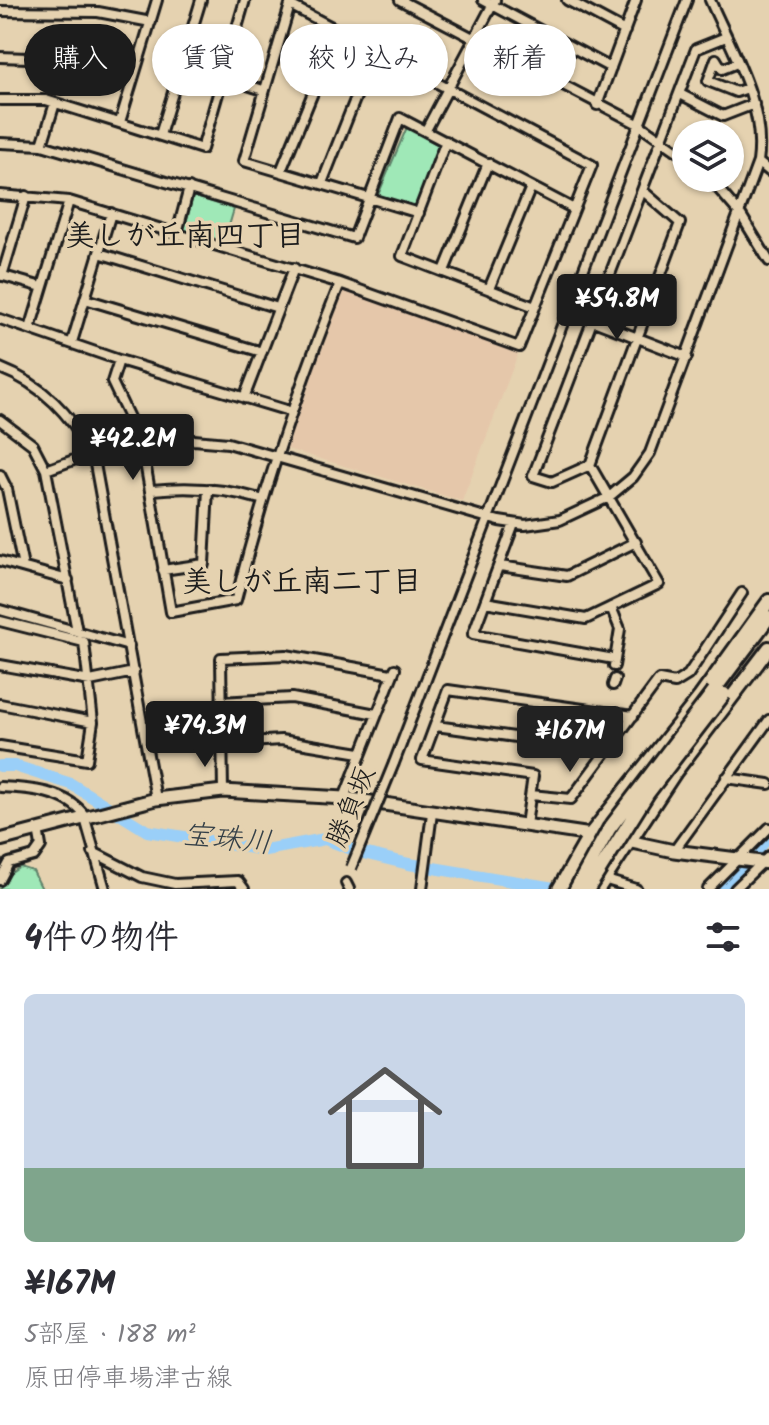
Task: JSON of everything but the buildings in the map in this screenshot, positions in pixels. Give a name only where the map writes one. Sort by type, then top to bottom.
[{"type":"highway","points":[[559,889],[590,835],[696,702],[769,601]]},
{"type":"highway","points":[[596,887],[722,699],[769,617]]},
{"type":"highway","points":[[596,887],[603,860],[656,782],[769,637]]},
{"type":"highway","points":[[576,889],[609,829],[769,648]]},
{"type":"main road","points":[[0,840],[156,799],[223,791],[344,798],[628,841],[674,851],[767,860]]},
{"type":"street","points":[[136,66],[157,0]]},
{"type":"street","points":[[160,135],[201,0]]},
{"type":"street","points":[[238,24],[245,0]]},
{"type":"street","points":[[400,0],[464,35]]},
{"type":"street","points":[[483,0],[494,2],[611,68]]},
{"type":"street","points":[[567,0],[625,31]]},
{"type":"street","points":[[597,105],[636,0]]},
{"type":"street","name":"勝負坂","points":[[351,868],[687,0]]},
{"type":"street","points":[[46,470],[93,453],[194,440],[228,443],[275,454],[514,524],[560,520],[609,497],[633,477],[650,453],[741,215],[758,162],[760,139],[754,104],[710,0]]},
{"type":"street","points":[[482,24],[494,2]]},
{"type":"street","points":[[284,24],[290,5],[329,24]]},
{"type":"street","points":[[0,11],[98,12],[151,22]]},
{"type":"street","points":[[264,87],[280,36]]},
{"type":"street","points":[[643,191],[680,223],[590,465],[552,482],[533,476],[696,49],[726,37]]},
{"type":"street","points":[[0,57],[24,58]]},
{"type":"street","points":[[426,130],[464,58]]},
{"type":"street","points":[[737,63],[722,69],[716,59],[708,81],[736,92],[748,88]]},
{"type":"street","points":[[0,195],[69,201],[111,213],[340,283],[519,347],[592,165],[449,87]]},
{"type":"street","points":[[576,94],[640,125],[672,146]]},
{"type":"street","points":[[680,94],[723,116],[754,104]]},
{"type":"street","points":[[120,122],[127,96]]},
{"type":"street","points":[[0,100],[55,103],[202,149],[217,96]]},
{"type":"street","points":[[261,96],[244,161],[419,213]]},
{"type":"street","points":[[281,171],[312,96]]},
{"type":"street","points":[[322,183],[356,96]]},
{"type":"street","points":[[42,145],[55,103]]},
{"type":"street","points":[[0,143],[42,145],[354,238],[400,118],[574,209]]},
{"type":"street","points":[[446,141],[402,256],[535,307]]},
{"type":"street","points":[[758,162],[769,171]]},
{"type":"street","points":[[444,271],[488,163]]},
{"type":"street","points":[[489,289],[531,187]]},
{"type":"street","points":[[177,233],[189,188]]},
{"type":"street","points":[[721,192],[741,215],[769,261]]},
{"type":"street","points":[[26,196],[1,276],[42,287]]},
{"type":"street","points":[[30,329],[69,201]]},
{"type":"street","points":[[72,342],[111,213]]},
{"type":"street","points":[[99,253],[278,308]]},
{"type":"street","points":[[244,398],[294,268]]},
{"type":"street","points":[[119,360],[112,382],[142,445],[171,612],[236,600],[260,499],[289,411],[340,283]]},
{"type":"street","points":[[85,299],[262,352]]},
{"type":"street","points":[[0,319],[119,360],[289,411]]},
{"type":"street","points":[[591,320],[687,357]]},
{"type":"street","points":[[0,368],[35,386],[63,408],[93,453],[156,799]]},
{"type":"street","points":[[0,420],[33,445],[46,470],[77,631]]},
{"type":"street","points":[[485,602],[586,619],[659,584],[590,465]]},
{"type":"street","points":[[0,475],[7,489],[23,567]]},
{"type":"street","points":[[163,570],[204,564],[208,489]]},
{"type":"street","points":[[152,490],[230,490],[260,499]]},
{"type":"street","points":[[514,524],[473,634],[614,662],[620,629],[611,607]]},
{"type":"street","points":[[500,566],[567,576],[636,542]]},
{"type":"street","points":[[0,561],[68,580]]},
{"type":"street","points":[[531,795],[571,799],[659,680],[675,683],[688,675],[742,593]]},
{"type":"street","points":[[0,610],[129,646]]},
{"type":"street","points":[[0,621],[84,642],[93,722],[87,760],[0,746]]},
{"type":"street","points":[[223,791],[219,744],[221,658],[286,655],[393,671],[344,798]]},
{"type":"street","points":[[0,665],[90,681],[134,672]]},
{"type":"street","points":[[526,825],[533,776],[422,760],[448,690],[633,716]]},
{"type":"street","points":[[220,702],[292,698],[376,714]]},
{"type":"street","points":[[0,704],[93,722]]},
{"type":"street","points":[[674,851],[767,722]]},
{"type":"street","points":[[436,726],[608,750]]},
{"type":"street","points":[[219,744],[281,740],[360,753]]},
{"type":"street","points":[[726,778],[769,784]]},
{"type":"street","points":[[0,787],[59,796],[77,805],[87,815],[93,852],[105,889]]},
{"type":"street","points":[[422,889],[432,813]]},
{"type":"street","points":[[708,889],[769,828]]},
{"type":"street","points":[[0,880],[9,863],[34,856],[41,846],[38,829]]},
{"type":"street","points":[[93,852],[142,877],[179,884],[238,881],[244,889]]},
{"type":"street","points":[[735,889],[767,860]]},
{"type":"street","points":[[166,889],[179,884]]},
{"type":"street","points":[[596,887],[636,889]]},
{"type":"shaded area","points":[[345,289],[518,354],[462,501],[284,448]]},
{"type":"green space","points":[[407,127],[440,146],[415,208],[378,195]]},
{"type":"green space","points":[[193,196],[234,209],[224,243],[184,230]]},
{"type":"green space","points":[[20,867],[33,871],[42,889],[0,889],[1,880]]},
{"type":"waterway","name":"宝珠川","points":[[0,766],[15,766],[71,784],[147,831],[265,850],[325,839],[359,852],[409,864],[560,889]]},
{"type":"waterway","name":"宝珠川","points":[[718,889],[740,871],[769,836]]},
{"type":"district","name":"美しが丘南四丁目","points":[[185,237]]},
{"type":"district","name":"美しが丘南二丁目","points":[[302,583]]}]
